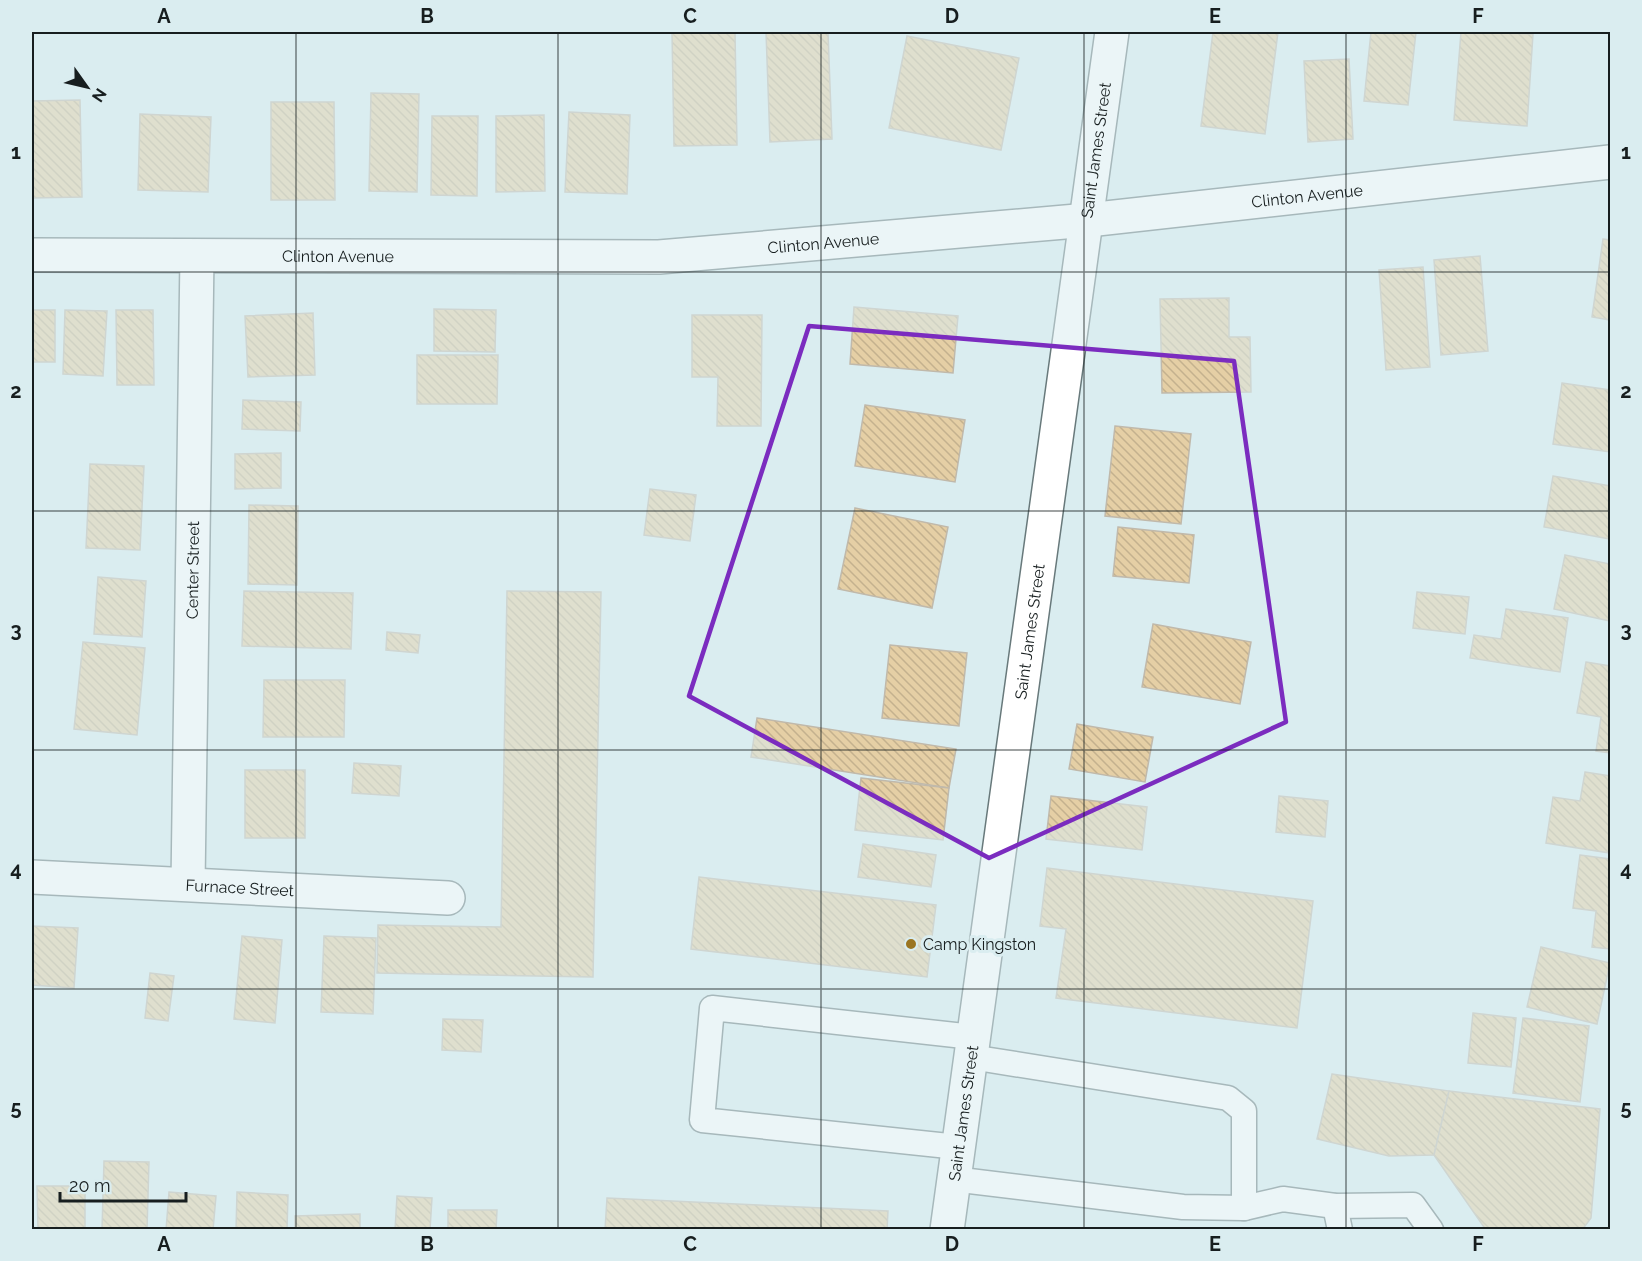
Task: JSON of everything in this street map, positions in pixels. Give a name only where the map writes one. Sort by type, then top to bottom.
[{"type":"street","name":"Saint James Street","points":[[947,1230],[1088,220],[1112,32]]},
{"type":"street","name":"Clinton Avenue","points":[[32,255],[659,257],[1088,220],[1611,162]]},
{"type":"street","name":"Center Street","points":[[188,884],[197,256]]},
{"type":"street","name":"Furnace Street","points":[[32,877],[448,898]]},
{"type":"lane","points":[[1244,1208],[1244,1111],[1228,1098],[972,1047],[712,1008],[702,1120],[956,1163],[1183,1207],[1244,1208],[1283,1199],[1335,1206],[1413,1205],[1431,1230]]},
{"type":"lane","points":[[1335,1206],[1340,1230]]},
{"type":"highlighted area","points":[[809,326],[1234,361],[1286,722],[989,858],[689,696]]},
{"type":"building","points":[[672,32],[735,32],[737,145],[674,146]]},
{"type":"building","points":[[766,32],[828,32],[832,139],[770,142]]},
{"type":"building","points":[[1213,32],[1278,32],[1265,134],[1201,126]]},
{"type":"building","points":[[1371,32],[1416,32],[1408,105],[1364,101]]},
{"type":"building","points":[[1461,32],[1533,34],[1527,126],[1454,120]]},
{"type":"building","points":[[907,36],[1019,58],[1001,150],[889,128]]},
{"type":"building","points":[[1349,59],[1353,139],[1308,142],[1304,61]]},
{"type":"building","points":[[371,93],[419,94],[417,192],[369,191]]},
{"type":"building","points":[[80,100],[82,197],[32,198],[32,101]]},
{"type":"building","points":[[271,102],[334,102],[335,200],[271,200]]},
{"type":"building","points":[[569,112],[630,115],[627,194],[565,192]]},
{"type":"building","points":[[140,114],[211,117],[208,192],[138,190]]},
{"type":"building","points":[[544,115],[545,191],[496,192],[496,116]]},
{"type":"building","points":[[432,116],[478,116],[477,196],[431,195]]},
{"type":"building","points":[[1603,239],[1610,240],[1610,320],[1592,317]]},
{"type":"building","points":[[1480,256],[1488,351],[1441,355],[1434,260]]},
{"type":"building","points":[[1423,267],[1430,367],[1386,370],[1379,270]]},
{"type":"building","points":[[1229,298],[1229,337],[1250,337],[1251,392],[1162,393],[1160,299]]},
{"type":"building","points":[[854,307],[958,316],[953,373],[850,364]]},
{"type":"building","points":[[434,309],[496,310],[495,352],[434,351]]},
{"type":"building","points":[[32,310],[55,310],[55,362],[32,362]]},
{"type":"building","points":[[65,310],[107,311],[103,376],[63,374]]},
{"type":"building","points":[[116,310],[153,310],[154,385],[117,385]]},
{"type":"building","points":[[313,313],[315,375],[248,377],[245,316]]},
{"type":"building","points":[[692,315],[762,315],[761,426],[717,426],[718,377],[692,377]]},
{"type":"building","points":[[417,355],[498,355],[497,404],[417,404]]},
{"type":"building","points":[[1562,383],[1610,390],[1610,452],[1553,444]]},
{"type":"building","points":[[243,400],[301,402],[300,431],[242,429]]},
{"type":"building","points":[[865,405],[965,420],[955,482],[855,466]]},
{"type":"building","points":[[1115,426],[1191,434],[1181,524],[1105,516]]},
{"type":"building","points":[[281,453],[281,488],[235,489],[235,454]]},
{"type":"building","points":[[90,464],[144,466],[140,550],[86,548]]},
{"type":"building","points":[[1553,476],[1610,486],[1610,539],[1544,527]]},
{"type":"building","points":[[650,489],[696,495],[690,541],[644,535]]},
{"type":"building","points":[[249,505],[298,506],[297,585],[248,584]]},
{"type":"building","points":[[855,508],[948,527],[932,608],[838,589]]},
{"type":"building","points":[[1118,527],[1194,535],[1189,583],[1113,576]]},
{"type":"building","points":[[1565,555],[1610,564],[1610,621],[1554,609]]},
{"type":"building","points":[[98,577],[146,581],[142,637],[94,634]]},
{"type":"building","points":[[244,591],[353,593],[351,649],[242,646]]},
{"type":"building","points":[[507,591],[601,592],[593,977],[377,973],[378,925],[501,927]]},
{"type":"building","points":[[1417,592],[1469,597],[1465,634],[1413,628]]},
{"type":"building","points":[[1506,609],[1568,618],[1560,672],[1470,658],[1474,635],[1501,639]]},
{"type":"building","points":[[1153,624],[1251,642],[1240,704],[1142,687]]},
{"type":"building","points":[[387,632],[420,635],[418,653],[386,650]]},
{"type":"building","points":[[83,642],[145,648],[137,735],[74,729]]},
{"type":"building","points":[[890,645],[967,653],[959,726],[882,718]]},
{"type":"building","points":[[1586,662],[1610,666],[1610,753],[1596,751],[1601,717],[1577,713]]},
{"type":"building","points":[[264,680],[345,680],[344,737],[263,737]]},
{"type":"building","points":[[757,718],[956,749],[949,788],[751,757]]},
{"type":"building","points":[[1077,724],[1153,737],[1145,782],[1069,769]]},
{"type":"building","points":[[354,763],[401,766],[399,796],[352,793]]},
{"type":"building","points":[[245,770],[305,770],[305,838],[245,838]]},
{"type":"building","points":[[1585,772],[1610,776],[1610,853],[1546,843],[1553,797],[1580,801]]},
{"type":"building","points":[[861,778],[949,788],[943,840],[855,830]]},
{"type":"building","points":[[1051,796],[1147,807],[1142,850],[1046,839]]},
{"type":"building","points":[[1279,796],[1328,801],[1325,837],[1276,832]]},
{"type":"building","points":[[863,844],[936,855],[931,887],[858,877]]},
{"type":"building","points":[[1580,855],[1610,859],[1610,949],[1592,947],[1596,911],[1573,908]]},
{"type":"building","points":[[1047,868],[1313,901],[1297,1028],[1056,998],[1066,929],[1040,926]]},
{"type":"building","points":[[699,877],[936,905],[927,977],[691,949]]},
{"type":"building","points":[[32,926],[78,928],[74,988],[32,985]]},
{"type":"building","points":[[242,936],[282,940],[275,1023],[234,1019]]},
{"type":"building","points":[[324,936],[376,938],[373,1014],[321,1012]]},
{"type":"building","points":[[1541,947],[1610,963],[1597,1024],[1527,1007]]},
{"type":"building","points":[[150,973],[174,976],[168,1021],[145,1018]]},
{"type":"building","points":[[1473,1013],[1516,1018],[1511,1067],[1468,1063]]},
{"type":"building","points":[[1523,1018],[1589,1026],[1580,1102],[1513,1093]]},
{"type":"building","points":[[443,1019],[483,1020],[481,1052],[442,1050]]},
{"type":"building","points":[[1332,1074],[1449,1091],[1434,1155],[1389,1156],[1317,1139]]},
{"type":"building","points":[[1449,1091],[1600,1109],[1591,1218],[1582,1230],[1486,1230],[1434,1155]]},
{"type":"building","points":[[104,1161],[149,1162],[147,1230],[102,1230]]},
{"type":"building","points":[[37,1186],[85,1186],[85,1230],[38,1230]]},
{"type":"building","points":[[169,1192],[216,1196],[213,1230],[166,1230]]},
{"type":"building","points":[[237,1192],[288,1195],[287,1230],[236,1230]]},
{"type":"building","points":[[397,1196],[432,1198],[430,1230],[395,1230]]},
{"type":"building","points":[[607,1198],[888,1211],[887,1230],[605,1230]]},
{"type":"building","points":[[448,1210],[497,1210],[496,1230],[448,1230]]},
{"type":"building","points":[[360,1214],[360,1230],[295,1230],[295,1216]]},
{"type":"place","name":"Camp Kingston","points":[[911,944]]}]
